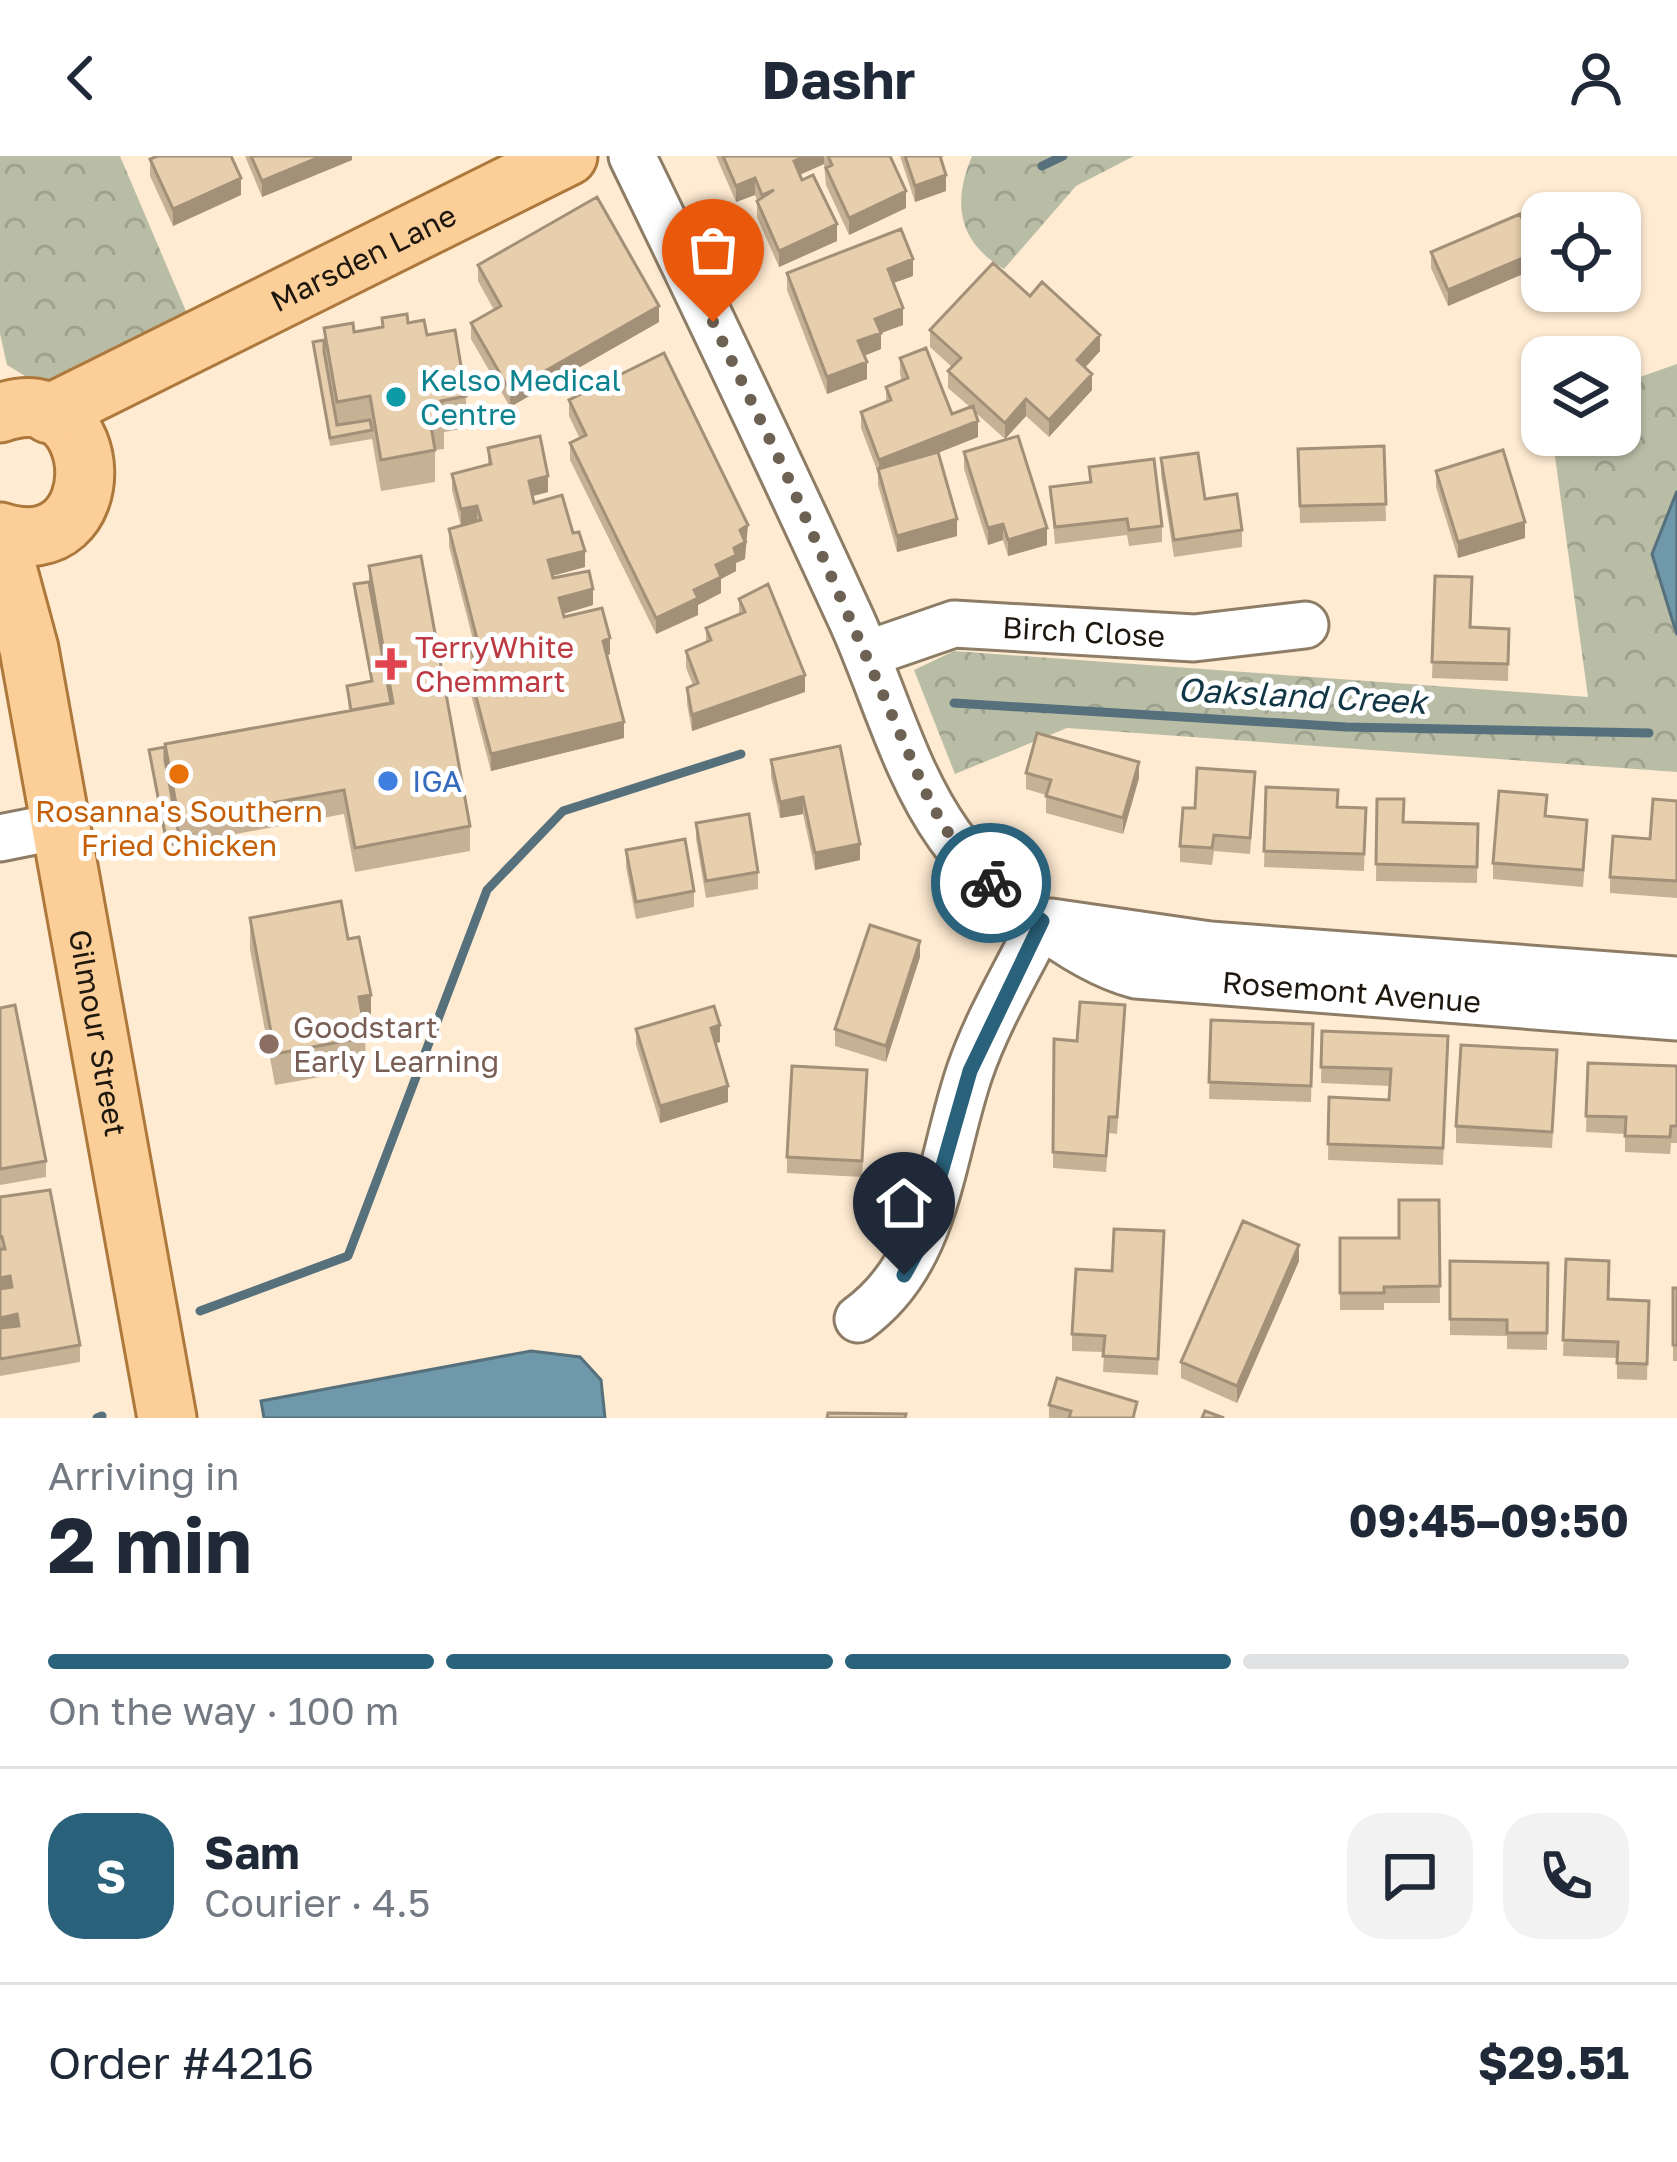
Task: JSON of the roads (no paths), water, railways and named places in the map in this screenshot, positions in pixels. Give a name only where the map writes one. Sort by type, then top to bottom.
[{"type":"main road","name":"Marsden Lane","points":[[18,402],[157,360],[568,156]]},
{"type":"main road","name":"Marsden Lane","points":[[56,527],[75,510],[127,397],[157,360]]},
{"type":"main road","points":[[18,402],[78,439],[87,476]]},
{"type":"main road","points":[[0,532],[32,536],[56,527]]},
{"type":"main road","name":"Gilmour Street","points":[[29,650],[42,570],[56,527]]},
{"type":"main road","name":"Gilmour Street","points":[[0,542],[29,650],[167,1418]]},
{"type":"street","name":"Rosemont Avenue","points":[[632,156],[949,834],[991,882],[1078,952],[1106,967],[1176,981],[1677,1017]]},
{"type":"street","name":"Birch Close","points":[[867,654],[955,624],[1194,638],[1305,625]]},
{"type":"street","points":[[0,838],[60,826]]},
{"type":"street","name":"Rosemont Avenue","points":[[1042,921],[1193,944],[1677,980]]},
{"type":"street","points":[[858,1319],[883,1301],[920,1246],[970,1071],[1042,921]]},
{"type":"water","points":[[1677,491],[1677,635],[1652,554]]},
{"type":"water","points":[[531,1351],[580,1357],[601,1380],[605,1418],[264,1418],[261,1401]]},
{"type":"waterway","points":[[1042,166],[1063,156]]},
{"type":"waterway","name":"Oaksland Creek","points":[[954,703],[1346,727],[1649,733]]},
{"type":"waterway","name":"Oaksland Creek","points":[[200,1311],[348,1256],[487,890],[563,811],[741,754]]},
{"type":"waterway","name":"Oaksland Creek","points":[[97,1418],[102,1416]]},
{"type":"place","name":"Kelso Medical Centre","points":[[396,397]]},
{"type":"place","name":"TerryWhite Chemmart","points":[[391,664]]},
{"type":"place","name":"Rosanna's Southern Fried Chicken","points":[[179,774]]},
{"type":"place","name":"IGA","points":[[388,781]]},
{"type":"place","name":"Goodstart Early Learning","points":[[269,1044]]}]
